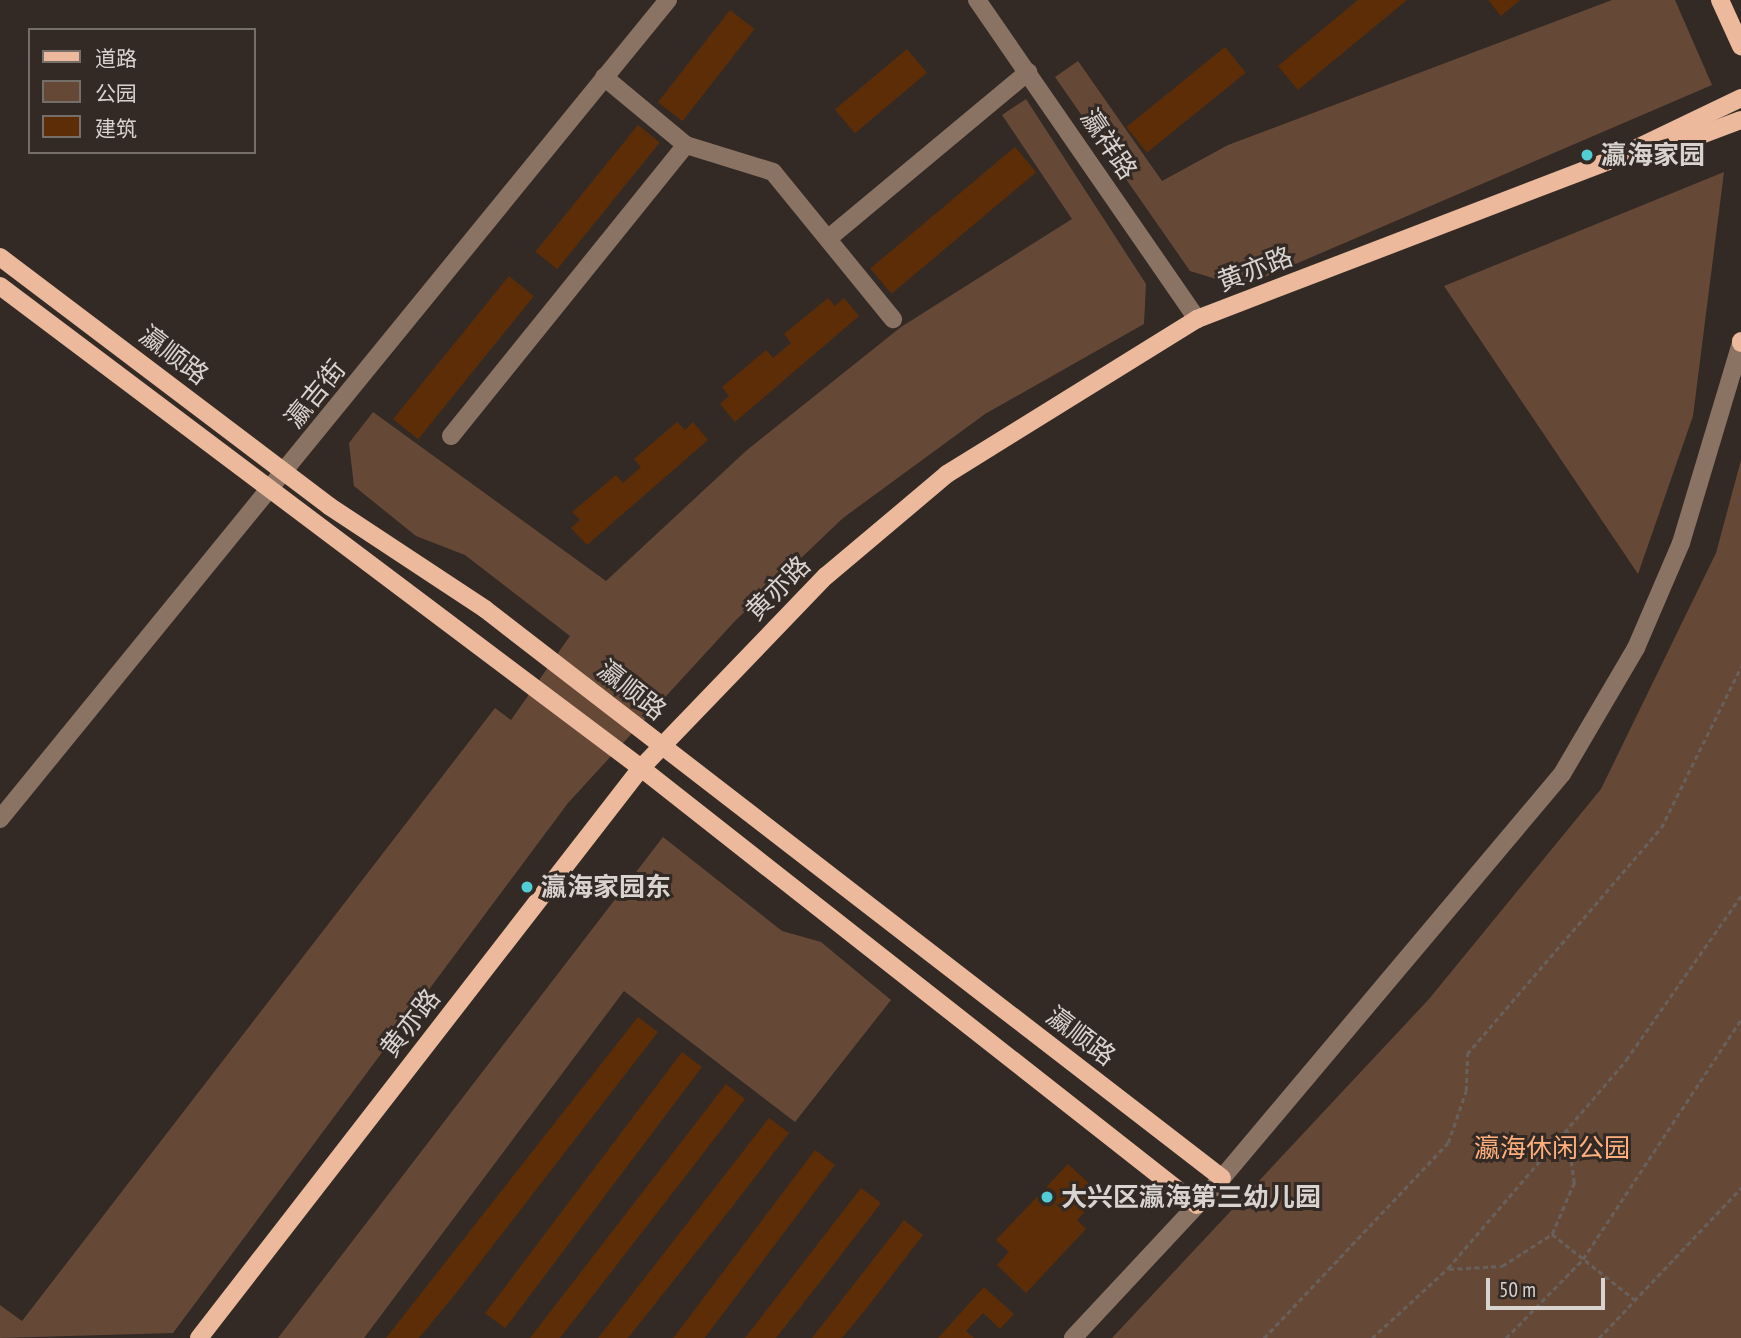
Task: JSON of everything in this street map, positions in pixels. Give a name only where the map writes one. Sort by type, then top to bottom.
[{"type":"main road","points":[[1720,0],[1741,46]]},
{"type":"main road","name":"黄亦路","points":[[1617,158],[1639,142],[1741,98]]},
{"type":"main road","name":"黄亦路","points":[[199,1338],[641,768],[826,576],[947,474],[1197,319],[1617,158],[1653,153],[1741,120]]},
{"type":"main road","name":"瀛顺路","points":[[0,257],[403,559],[485,610],[1222,1178]]},
{"type":"main road","name":"瀛顺路","points":[[0,286],[641,768],[1197,1205]]},
{"type":"street","name":"瀛吉街","points":[[0,819],[668,0]]},
{"type":"street","name":"瀛祥路","points":[[977,0],[1197,319]]},
{"type":"street","points":[[830,237],[1028,72]]},
{"type":"street","points":[[604,77],[686,145],[773,172],[830,237],[893,319]]},
{"type":"street","points":[[451,436],[686,145]]},
{"type":"street","points":[[1073,1338],[1222,1178],[1562,774],[1636,648],[1681,543],[1741,342]]},
{"type":"path","points":[[1264,1338],[1448,1143],[1466,1091],[1467,1054],[1661,828],[1741,667]]},
{"type":"path","points":[[1372,1338],[1448,1269],[1567,1130],[1695,969],[1741,896]]},
{"type":"path","points":[[1506,1338],[1583,1259],[1741,1019]]},
{"type":"path","points":[[1448,1269],[1502,1266],[1552,1234],[1574,1183],[1567,1130]]},
{"type":"path","points":[[1599,1338],[1741,1188]]},
{"type":"path","points":[[1552,1234],[1634,1299]]},
{"type":"green space","points":[[1612,0],[1675,0],[1712,85],[1242,287],[1190,271],[1055,77],[1078,61],[1162,181],[1228,145]]},
{"type":"green space","points":[[1026,99],[1146,284],[1144,324],[985,414],[843,518],[735,621],[568,803],[173,1333],[0,1338],[0,1305],[22,1321],[495,708],[511,720],[570,636],[465,555],[416,536],[354,486],[349,443],[373,412],[606,581],[747,450],[901,327],[1072,219],[1002,115]]},
{"type":"green space","points":[[1724,172],[1693,416],[1638,574],[1444,286]]},
{"type":"green space","name":"瀛海休闲公园","points":[[1741,460],[1741,1338],[1112,1338],[1429,999],[1601,789],[1716,553]]},
{"type":"green space","points":[[663,837],[782,931],[821,942],[891,1000],[795,1122],[624,991],[364,1338],[278,1338]]},
{"type":"building","points":[[1358,0],[1407,0],[1298,90],[1278,66]]},
{"type":"building","points":[[1488,0],[1520,0],[1501,16]]},
{"type":"building","points":[[730,10],[754,29],[682,121],[658,102]]},
{"type":"building","points":[[1225,47],[1246,73],[1147,153],[1126,127]]},
{"type":"building","points":[[907,49],[927,73],[855,133],[835,109]]},
{"type":"building","points":[[638,125],[660,143],[557,269],[535,252]]},
{"type":"building","points":[[1015,147],[1036,172],[891,294],[870,268]]},
{"type":"building","points":[[509,276],[534,296],[418,439],[393,419]]},
{"type":"building","points":[[828,298],[835,306],[844,298],[859,316],[735,422],[720,404],[729,396],[722,387],[766,350],[773,358],[791,343],[784,334]]},
{"type":"building","points":[[677,422],[685,430],[693,422],[708,440],[587,545],[571,528],[580,520],[572,512],[616,475],[623,483],[641,467],[634,459]]},
{"type":"building","points":[[638,1017],[658,1032],[457,1292],[419,1338],[386,1338]]},
{"type":"building","points":[[682,1052],[702,1067],[505,1328],[485,1313]]},
{"type":"building","points":[[726,1084],[745,1099],[688,1173],[560,1338],[530,1338]]},
{"type":"building","points":[[769,1118],[789,1133],[732,1207],[628,1338],[598,1338]]},
{"type":"building","points":[[815,1150],[835,1165],[705,1338],[673,1338]]},
{"type":"building","points":[[1068,1164],[1101,1195],[1077,1220],[1086,1229],[1026,1293],[997,1265],[1009,1252],[996,1240]]},
{"type":"building","points":[[861,1188],[881,1203],[824,1277],[776,1338],[745,1338]]},
{"type":"building","points":[[904,1220],[923,1235],[866,1309],[842,1338],[812,1338]]},
{"type":"building","points":[[984,1287],[1014,1314],[1000,1329],[983,1313],[966,1331],[974,1338],[938,1338]]},
{"type":"place","name":"瀛海家园","points":[[1587,155]]},
{"type":"place","name":"瀛海家园东","points":[[527,887]]},
{"type":"place","name":"大兴区瀛海第三幼儿园","points":[[1047,1197]]}]
